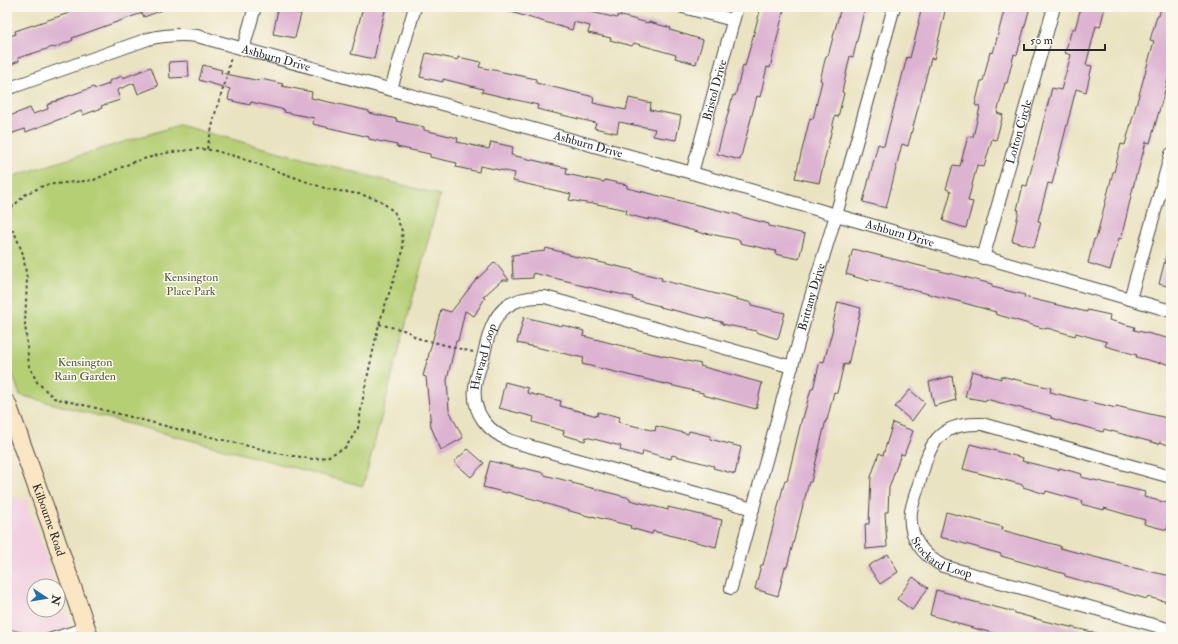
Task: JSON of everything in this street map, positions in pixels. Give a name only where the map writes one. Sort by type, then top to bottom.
[{"type":"main road","name":"Kilbourne Road","points":[[7,404],[51,525],[87,631]]},
{"type":"street","points":[[238,47],[255,7]]},
{"type":"street","points":[[391,90],[415,7]]},
{"type":"street","points":[[683,7],[733,20]]},
{"type":"street","name":"Bristol Drive","points":[[692,173],[737,7]]},
{"type":"street","name":"Brittany Drive","points":[[731,588],[812,294],[836,216],[894,7]]},
{"type":"street","name":"Lofton Circle","points":[[983,258],[1054,7]]},
{"type":"street","name":"Ashburn Drive","points":[[7,89],[148,39],[164,35],[181,34],[197,36],[692,173],[836,216],[1171,311]]},
{"type":"street","points":[[1130,299],[1171,154]]},
{"type":"street","name":"Harvard Loop","points":[[753,509],[511,441],[492,431],[484,422],[478,410],[475,398],[475,386],[494,322],[500,313],[509,305],[520,299],[533,296],[545,297],[792,367]]},
{"type":"street","name":"Stockard Loop","points":[[1171,476],[982,424],[969,423],[958,425],[947,430],[930,448],[911,510],[912,533],[917,544],[932,560],[943,566],[1171,630]]},
{"type":"lane","points":[[48,637],[87,631]]},
{"type":"lane","points":[[7,632],[26,637]]},
{"type":"path","points":[[207,149],[216,110],[238,47]]},
{"type":"path","points":[[7,212],[26,194],[45,185],[94,180],[133,162],[165,153],[198,149],[207,149],[238,157],[326,189],[359,194],[380,200],[395,213],[402,231],[404,251],[379,324],[364,392],[358,428],[346,447],[327,457],[313,460],[173,428],[54,398],[37,382],[29,366],[25,324],[27,279],[23,254],[15,234],[7,223]]},
{"type":"path","points":[[379,324],[407,331],[417,338],[484,355]]},
{"type":"shaded area","points":[[7,496],[26,501],[53,578],[26,578],[26,618],[66,618],[66,613],[75,637],[7,637]]},
{"type":"green space","name":"Kensington Place Park","points":[[179,125],[440,195],[363,486],[20,395],[7,359],[7,178]]},
{"type":"building","points":[[79,7],[168,8],[144,17],[142,13],[72,38],[73,40],[54,48],[53,47],[18,58],[19,61],[7,66],[7,37],[16,34],[15,31],[69,13],[68,11]]},
{"type":"building","points":[[363,7],[386,7],[374,59],[351,54]]},
{"type":"building","points":[[504,7],[579,7],[578,9],[617,18],[618,15],[649,22],[671,28],[670,30],[703,40],[696,64],[675,58],[676,55],[634,43],[632,46],[610,40],[611,38],[588,33],[590,26],[574,22],[572,30],[504,10]]},
{"type":"building","points":[[761,7],[776,7],[784,9],[770,68],[767,67],[760,97],[757,96],[740,160],[717,154],[733,95],[735,96],[743,65],[745,66]]},
{"type":"building","points":[[841,7],[865,7],[853,57],[850,56],[842,92],[844,93],[838,117],[835,116],[819,183],[795,178],[810,118],[813,119],[826,56],[828,56]]},
{"type":"building","points":[[922,7],[946,7],[934,59],[931,58],[908,146],[902,144],[886,208],[863,202],[878,144],[884,146],[907,57],[910,58]]},
{"type":"building","points":[[1005,7],[1030,7],[1017,55],[1014,54],[1007,83],[1005,83],[997,113],[1003,115],[996,140],[992,139],[984,167],[977,165],[968,201],[973,202],[966,228],[943,221],[951,191],[946,189],[953,165],[960,166],[968,136],[973,137],[980,107],[975,105],[990,52],[993,53]]},
{"type":"building","points":[[1081,7],[1105,7],[1100,27],[1096,26],[1086,65],[1092,66],[1086,92],[1076,89],[1052,184],[1048,183],[1038,221],[1041,222],[1034,247],[1012,241],[1019,210],[1017,210],[1023,185],[1027,186],[1052,88],[1061,90],[1071,55],[1065,53],[1072,29],[1075,29]]},
{"type":"building","points":[[1161,7],[1171,7],[1171,69],[1150,143],[1146,142],[1136,175],[1121,239],[1119,238],[1110,270],[1088,263],[1094,239],[1096,239],[1121,144],[1125,145],[1154,41],[1150,40]]},
{"type":"building","points":[[278,9],[301,14],[295,38],[273,34]]},
{"type":"building","points":[[426,53],[458,60],[458,57],[481,62],[479,67],[536,79],[536,83],[594,97],[593,103],[626,110],[629,98],[651,103],[650,110],[681,116],[676,140],[653,136],[655,129],[619,122],[617,133],[594,128],[596,123],[537,109],[538,105],[482,92],[483,89],[443,79],[443,82],[420,77]]},
{"type":"building","points":[[188,61],[189,77],[170,78],[169,62]]},
{"type":"building","points":[[203,65],[222,70],[221,73],[260,81],[261,79],[283,84],[282,86],[312,92],[311,98],[369,111],[369,113],[397,119],[396,121],[424,127],[424,130],[458,138],[457,142],[489,149],[491,142],[513,147],[511,155],[567,168],[566,174],[627,185],[627,188],[739,215],[769,224],[769,226],[805,234],[799,259],[775,254],[776,251],[740,243],[740,240],[705,234],[649,218],[649,220],[626,214],[627,210],[569,200],[571,194],[513,181],[515,173],[480,166],[479,172],[456,167],[457,163],[430,157],[430,154],[397,147],[397,145],[369,139],[369,137],[313,124],[314,118],[284,112],[285,110],[251,102],[250,105],[228,100],[230,89],[199,80]]},
{"type":"building","points":[[151,67],[158,86],[138,94],[134,83],[117,90],[120,100],[101,106],[102,108],[83,115],[81,111],[26,132],[25,129],[7,135],[7,117],[30,108],[33,114],[48,109],[47,105],[52,102],[94,87],[95,89],[109,84],[109,81],[122,76],[123,78]]},
{"type":"building","points":[[546,248],[633,270],[662,278],[661,280],[785,313],[778,339],[756,331],[722,324],[722,322],[632,299],[633,297],[533,273],[533,278],[513,279],[512,255],[545,251]]},
{"type":"building","points":[[1168,248],[1171,248],[1171,287],[1159,284]]},
{"type":"building","points":[[853,249],[992,284],[992,287],[1025,295],[1024,297],[1087,312],[1087,310],[1110,315],[1109,320],[1135,327],[1134,330],[1171,339],[1171,365],[1136,357],[1137,355],[1105,346],[1107,342],[1076,333],[1075,336],[1047,328],[1046,329],[995,314],[996,312],[957,301],[869,279],[869,281],[846,274]]},
{"type":"building","points":[[495,262],[509,280],[502,280],[483,297],[485,298],[474,316],[465,311],[447,380],[449,410],[463,438],[441,450],[431,427],[426,377],[423,376],[441,309],[451,312],[475,281]]},
{"type":"building","points":[[838,302],[861,308],[848,365],[844,364],[837,393],[834,392],[811,482],[809,482],[778,596],[755,589],[761,565],[763,565],[785,480],[787,481],[802,418],[811,389],[813,389],[820,361],[824,362]]},
{"type":"building","points":[[524,317],[584,331],[583,336],[701,364],[700,366],[762,383],[756,409],[703,395],[703,393],[582,364],[584,358],[517,343]]},
{"type":"building","points":[[972,371],[1001,379],[1001,376],[1051,388],[1050,392],[1116,408],[1116,406],[1171,419],[1171,446],[1104,429],[1103,432],[1074,425],[1051,418],[1051,416],[986,399],[986,401],[965,397]]},
{"type":"building","points":[[952,376],[956,400],[934,406],[929,382]]},
{"type":"building","points":[[505,382],[528,388],[527,393],[561,401],[560,406],[597,416],[598,412],[620,417],[618,422],[655,431],[656,426],[688,434],[689,431],[710,436],[710,439],[741,447],[735,474],[713,468],[714,466],[672,455],[671,459],[643,451],[642,456],[620,450],[621,446],[586,437],[585,441],[563,435],[564,431],[533,422],[534,417],[499,408]]},
{"type":"building","points":[[910,390],[925,403],[912,421],[895,407]]},
{"type":"building","points":[[893,423],[913,431],[904,455],[901,454],[889,488],[888,512],[885,512],[887,547],[866,549],[865,524],[869,524],[871,477],[879,453],[883,455]]},
{"type":"building","points":[[970,444],[1023,458],[1022,461],[1059,470],[1059,468],[1082,474],[1081,477],[1145,492],[1144,497],[1171,504],[1171,513],[1167,530],[1144,524],[1145,520],[1104,508],[1104,510],[1081,504],[1082,501],[1046,491],[1045,494],[1023,487],[1023,485],[963,469]]},
{"type":"building","points":[[468,449],[484,463],[471,477],[454,462]]},
{"type":"building","points":[[490,461],[544,473],[544,475],[630,498],[630,500],[668,510],[668,507],[722,520],[716,547],[653,531],[652,534],[630,528],[631,526],[570,511],[507,492],[483,487]]},
{"type":"building","points":[[946,512],[1003,527],[1002,530],[1060,546],[1060,548],[1125,566],[1171,576],[1171,603],[1148,597],[1147,599],[1065,576],[1065,574],[1001,556],[1001,554],[940,537]]},
{"type":"building","points":[[888,554],[898,572],[880,584],[868,566]]},
{"type":"building","points":[[913,577],[928,588],[912,610],[897,599]]},
{"type":"building","points":[[936,590],[959,596],[959,598],[1044,621],[1101,634],[1100,637],[1008,637],[958,624],[930,615]]},
{"type":"park label","name":"Kensington Rain Garden","points":[[85,369]]}]
